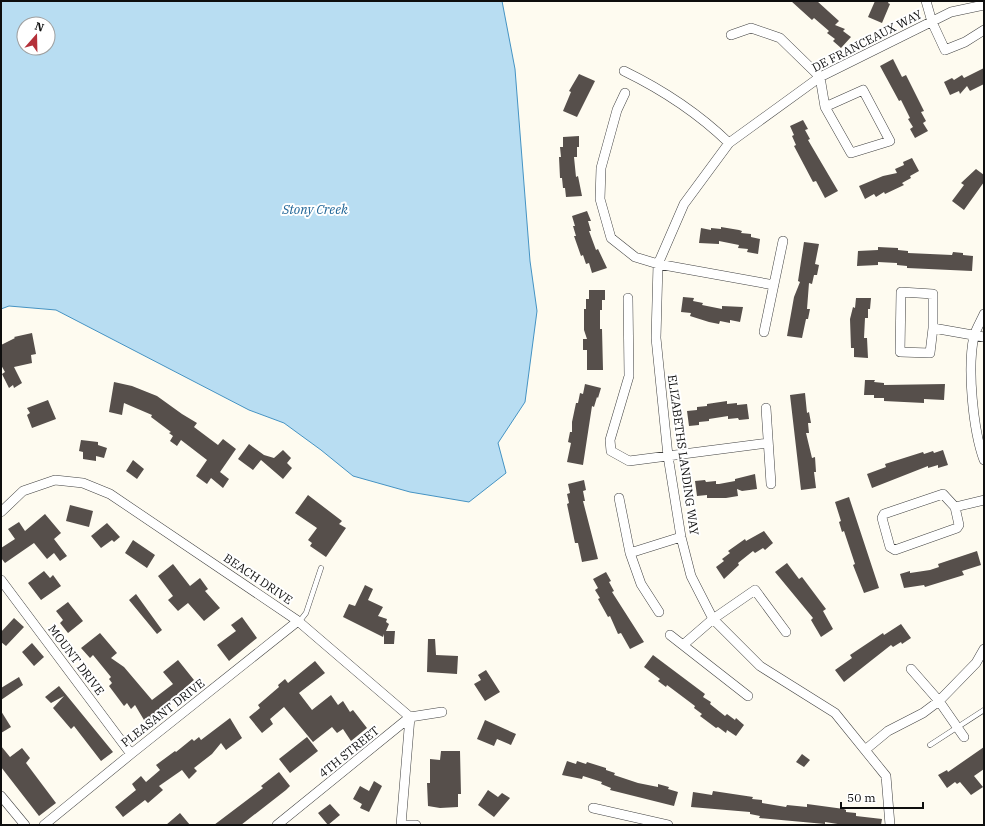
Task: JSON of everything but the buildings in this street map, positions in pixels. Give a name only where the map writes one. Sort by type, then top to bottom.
[{"type":"street","points":[[926,1],[932,22],[945,50],[965,42],[984,30]]},
{"type":"street","name":"DE FRANCEAUX WAY","points":[[729,143],[820,77],[951,12],[984,5]]},
{"type":"street","points":[[731,35],[751,28],[780,38],[820,77],[825,107],[851,153],[890,141],[863,90],[825,107]]},
{"type":"street","points":[[624,70],[654,85],[706,120],[729,143]]},
{"type":"street","points":[[625,93],[617,110],[601,168],[600,199],[610,238],[635,257],[658,264],[774,285]]},
{"type":"street","name":"ELIZABETHS LANDING WAY","points":[[729,143],[684,204],[658,264],[656,338],[668,456],[680,537],[691,576],[713,619],[760,666],[835,713],[886,776],[890,825]]},
{"type":"street","points":[[764,332],[783,241]]},
{"type":"street","points":[[901,292],[933,294],[933,328],[930,354],[900,352],[901,292]]},
{"type":"street","points":[[628,298],[629,376],[610,440],[611,451],[629,461],[768,443]]},
{"type":"street","points":[[984,314],[974,336],[971,377],[978,446],[984,460]]},
{"type":"street","points":[[933,328],[984,337]]},
{"type":"street","points":[[766,408],[771,484]]},
{"type":"street","name":"BEACH DRIVE","points":[[1,512],[23,491],[55,480],[83,483],[110,494],[299,621],[410,717]]},
{"type":"street","points":[[943,494],[955,507],[960,525],[957,528],[896,550],[890,547],[882,518],[884,514],[943,494]]},
{"type":"street","points":[[619,498],[630,553],[641,584],[659,612]]},
{"type":"street","points":[[955,507],[984,500]]},
{"type":"street","points":[[630,553],[680,537]]},
{"type":"street","name":"MOUNT DRIVE","points":[[1,580],[131,754]]},
{"type":"street","points":[[683,645],[713,619],[755,590],[786,632]]},
{"type":"street","name":"PLEASANT DRIVE","points":[[44,825],[299,621]]},
{"type":"street","points":[[670,635],[748,696]]},
{"type":"street","points":[[865,750],[888,731],[923,713],[939,701],[976,663],[984,649]]},
{"type":"street","points":[[911,669],[939,701],[964,737]]},
{"type":"street","points":[[416,825],[401,825],[410,717],[442,712]]},
{"type":"street","name":"4TH STREET","points":[[277,825],[410,717]]},
{"type":"street","points":[[1,796],[24,825]]},
{"type":"street","points":[[593,808],[668,825]]},
{"type":"lane","points":[[299,621],[306,613],[321,568]]},
{"type":"lane","points":[[930,745],[984,710]]},
{"type":"water","name":"Stony Creek","points":[[1,1],[502,1],[515,69],[530,261],[537,311],[525,402],[498,443],[506,473],[469,502],[410,492],[353,476],[284,423],[249,410],[56,310],[9,306],[1,309]]}]
